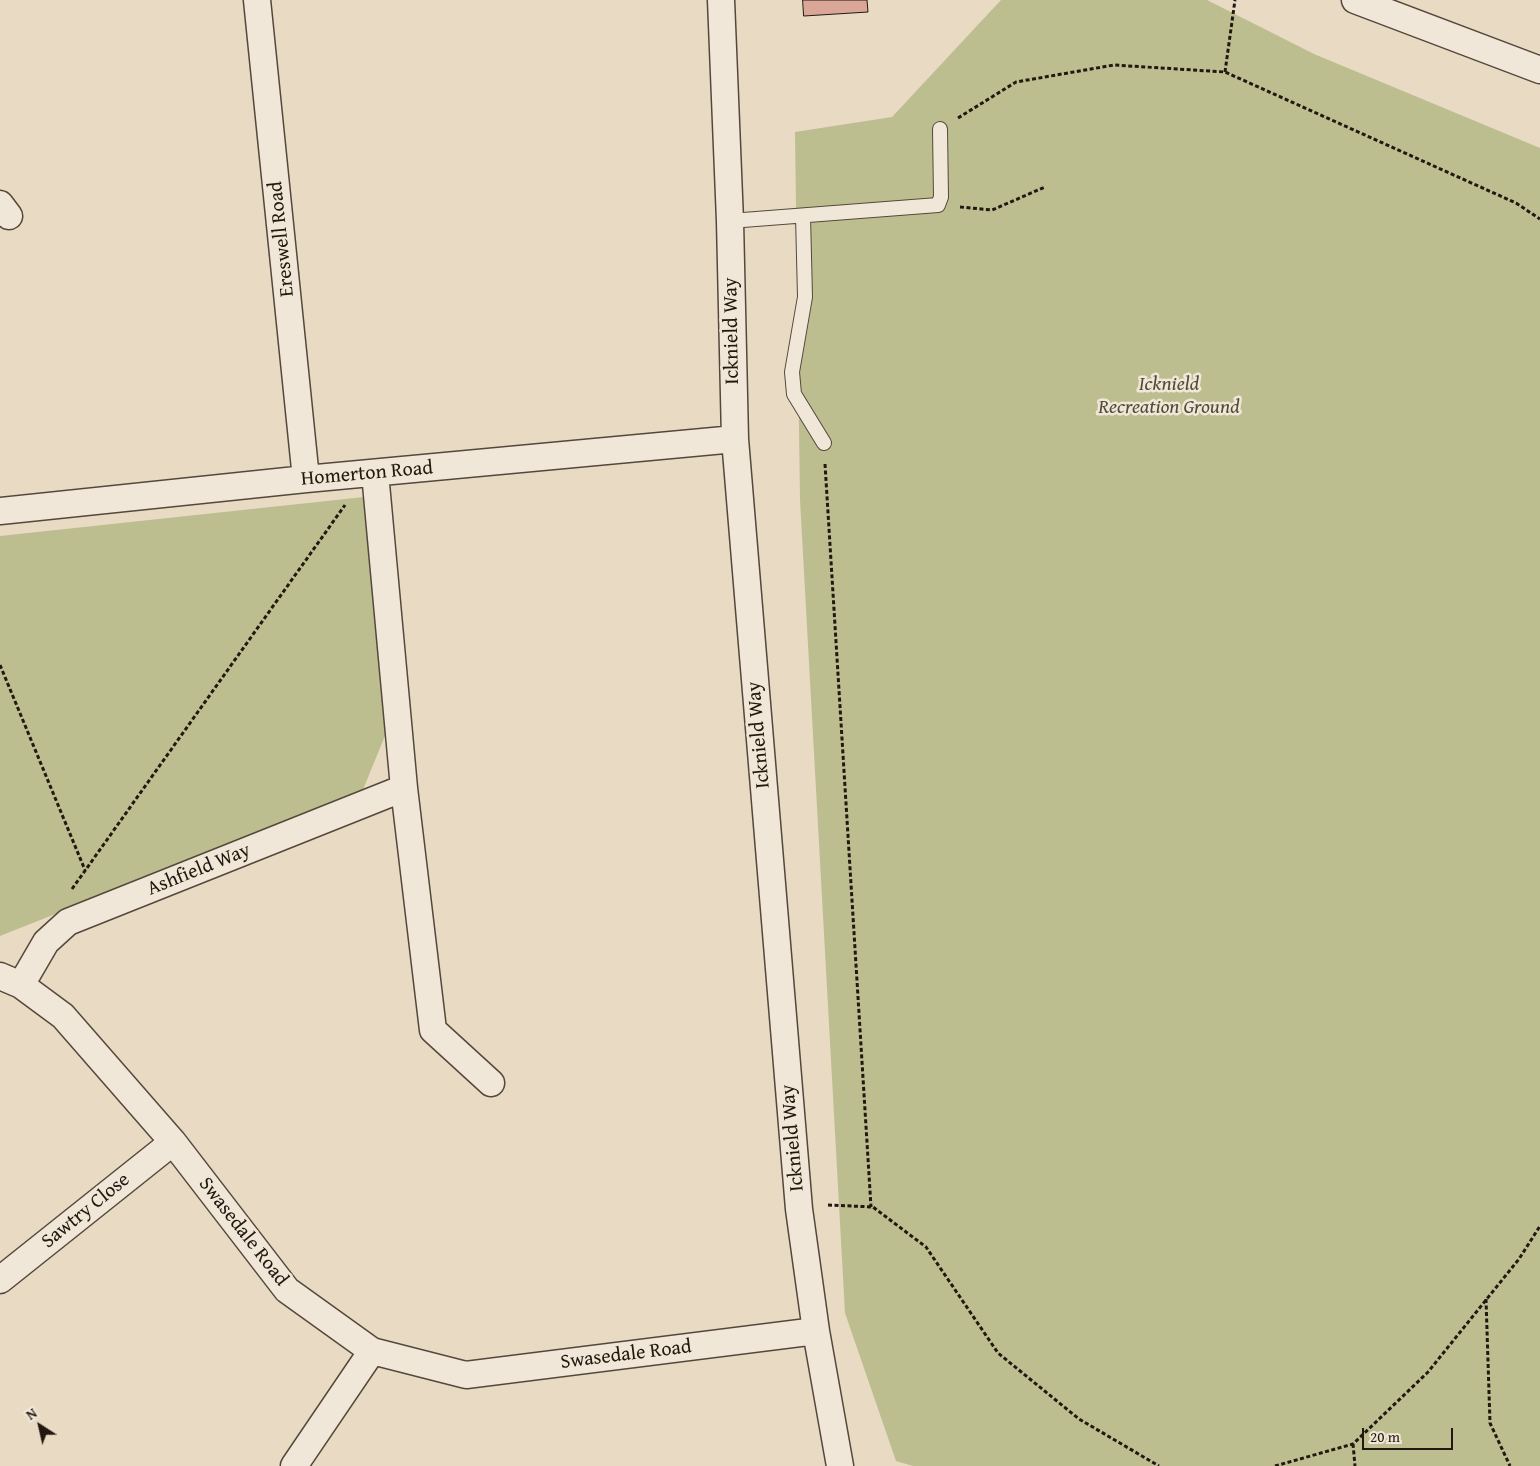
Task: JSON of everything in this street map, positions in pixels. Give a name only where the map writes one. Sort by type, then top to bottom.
[{"type":"street","name":"Ereswell Road","points":[[257,0],[306,479]]},
{"type":"street","name":"Icknield Way","points":[[721,0],[730,221],[735,439],[799,1209],[816,1331],[840,1466]]},
{"type":"street","points":[[1355,0],[1540,70]]},
{"type":"street","name":"Homerton Road","points":[[0,511],[306,479],[735,439]]},
{"type":"street","points":[[371,474],[404,788],[433,1030],[491,1083]]},
{"type":"street","name":"Ashfield Way","points":[[10,981],[46,942],[68,922],[404,788]]},
{"type":"street","name":"Swasedale Road","points":[[10,981],[63,1016],[173,1142],[287,1290],[372,1351],[466,1375],[816,1331]]},
{"type":"street","name":"Sawtry Close","points":[[0,1280],[173,1142]]},
{"type":"street","points":[[294,1466],[372,1351]]},
{"type":"lane","points":[[730,221],[938,204],[941,197],[940,129]]},
{"type":"lane","points":[[803,216],[805,297],[792,372],[794,394],[824,443]]},
{"type":"path","points":[[1225,72],[1235,0]]},
{"type":"path","points":[[940,129],[1016,82],[1114,66],[1225,72],[1516,203],[1540,219]]},
{"type":"path","points":[[938,204],[992,210],[1044,187]]},
{"type":"path","points":[[824,443],[871,1207]]},
{"type":"path","points":[[68,922],[58,908],[371,474]]},
{"type":"path","points":[[0,664],[85,870]]},
{"type":"path","points":[[828,1205],[871,1207],[926,1247],[998,1353],[1079,1419],[1159,1466]]},
{"type":"path","points":[[1275,1466],[1353,1444],[1428,1372],[1519,1259],[1540,1226]]},
{"type":"path","points":[[1486,1299],[1490,1423],[1510,1466]]},
{"type":"path","points":[[1353,1444],[1355,1466]]},
{"type":"green space","name":"Icknield Recreation Ground","points":[[1001,0],[1207,0],[1314,54],[1540,148],[1540,1466],[913,1466],[896,1461],[845,1313],[800,500],[795,132],[892,117]]},
{"type":"green space","points":[[364,497],[387,731],[362,792],[0,936],[0,536]]},
{"type":"building","points":[[803,0],[867,0],[868,12],[804,16]]}]
